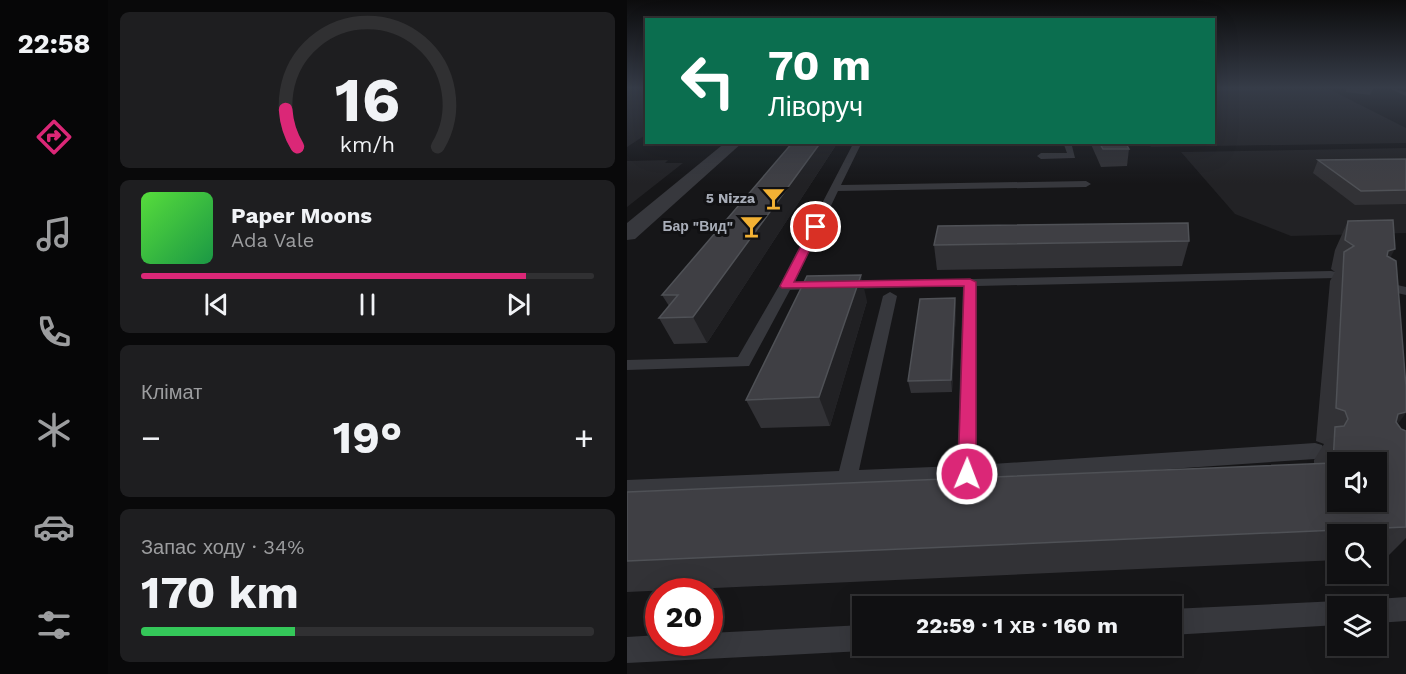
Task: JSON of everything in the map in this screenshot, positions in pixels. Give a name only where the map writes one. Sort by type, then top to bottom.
[{"type":"street","points":[[627,234],[734,144]]},
{"type":"lane","points":[[627,365],[743,362],[786,286],[857,144]]},
{"type":"lane","points":[[1041,156],[1072,156],[1068,144]]},
{"type":"lane","points":[[835,188],[1086,184]]},
{"type":"lane","points":[[786,286],[1331,275]]},
{"type":"lane","points":[[967,474],[970,282]]},
{"type":"lane","points":[[1379,285],[1406,291]]},
{"type":"lane","points":[[847,479],[890,296]]},
{"type":"lane","points":[[627,489],[967,474],[1315,451]]},
{"type":"lane","points":[[1387,610],[1406,609]]},
{"type":"lane","points":[[1182,621],[1327,614]]},
{"type":"lane","points":[[627,650],[852,639]]},
{"type":"shaded area","points":[[627,119],[645,119],[645,135],[627,147]]},
{"type":"shaded area","points":[[1215,119],[1389,119],[1406,128],[1406,143],[1151,147],[1149,144],[1215,144]]},
{"type":"shaded area","points":[[1406,148],[1406,233],[1291,236],[1235,214],[1181,152]]},
{"type":"shaded area","points":[[668,160],[665,163],[683,163],[627,207],[627,161]]},
{"type":"building","points":[[791,144],[820,144],[693,317],[659,318],[678,295],[662,295]]},
{"type":"building","points":[[1100,144],[1126,144],[1129,149],[1103,149]]},
{"type":"building","points":[[1406,159],[1406,190],[1361,191],[1318,160]]},
{"type":"building","points":[[1393,220],[1395,249],[1388,251],[1387,256],[1396,261],[1406,387],[1406,412],[1398,414],[1396,422],[1401,429],[1406,431],[1406,527],[1387,528],[1387,524],[1327,524],[1327,530],[627,561],[627,492],[1327,463],[1327,512],[1387,512],[1387,452],[1334,452],[1335,427],[1344,426],[1348,419],[1345,411],[1336,408],[1344,252],[1354,246],[1345,240],[1348,221]]},
{"type":"building","points":[[1188,223],[1189,241],[934,245],[938,226]]},
{"type":"building","points":[[861,275],[819,397],[746,400],[807,276]]},
{"type":"building","points":[[955,298],[951,380],[908,381],[920,299]]},
{"type":"place","name":"5 Nizza","points":[[773,198]]},
{"type":"place","name":"Бар \"Вид\"","points":[[751,226]]},
{"type":"route","points":[[816,227],[786,286],[970,282],[967,474]]}]
